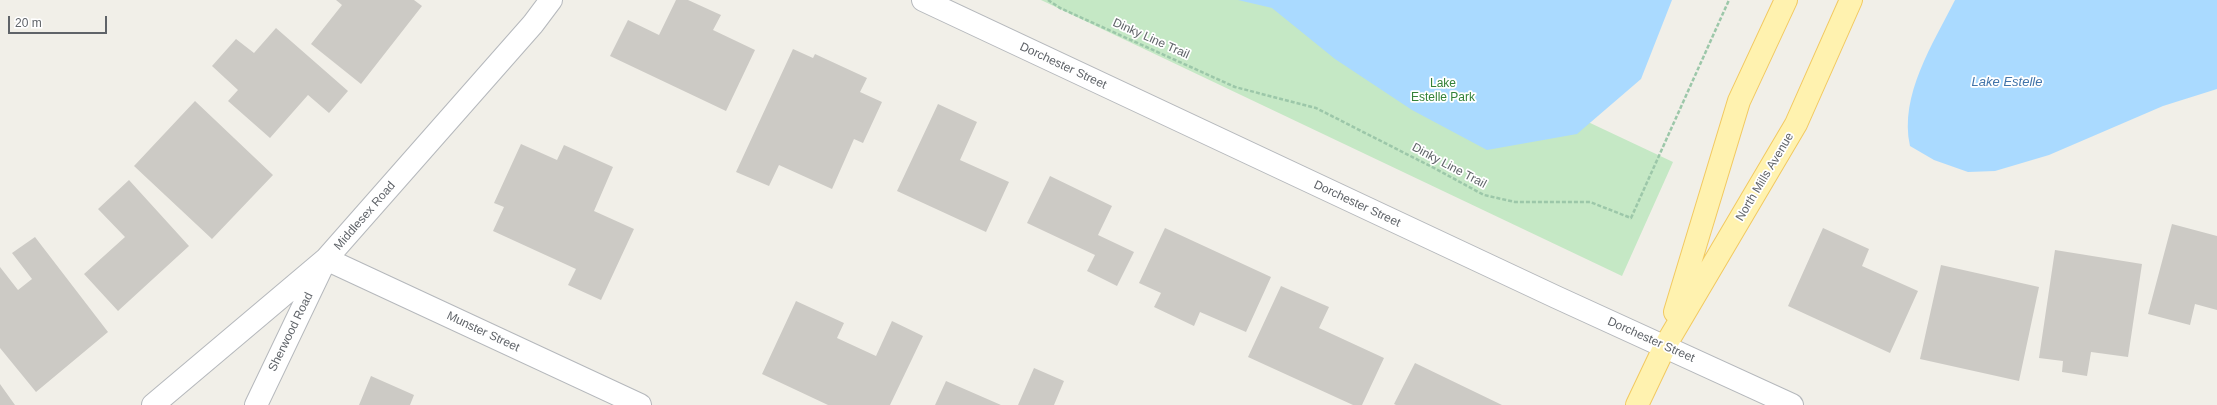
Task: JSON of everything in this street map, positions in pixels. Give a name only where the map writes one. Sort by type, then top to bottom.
[{"type":"main road","name":"North Mills Avenue","points":[[1665,346],[1739,101],[1786,0]]},
{"type":"main road","name":"North Mills Avenue","points":[[1637,405],[1665,346],[1796,124],[1851,0]]},
{"type":"street","name":"Middlesex Road","points":[[153,405],[326,259],[533,24],[551,0]]},
{"type":"street","name":"Dorchester Street","points":[[923,0],[1792,405]]},
{"type":"street","name":"Sherwood Road","points":[[256,405],[326,259]]},
{"type":"street","name":"Munster Street","points":[[326,259],[640,405]]},
{"type":"path","name":"Dinky Line Trail","points":[[1048,0],[1060,8],[1235,86],[1316,108],[1484,195],[1515,202],[1590,202],[1631,218],[1729,0]]},
{"type":"green space","name":"Lake Estelle Park","points":[[1041,0],[1577,0],[1535,97],[1673,162],[1622,276]]},
{"type":"water","points":[[1238,0],[1672,0],[1641,79],[1577,134],[1487,150],[1412,110],[1335,59],[1272,8]]},
{"type":"water","name":"Lake Estelle","points":[[1955,0],[2217,0],[2217,89],[2163,106],[2049,155],[1995,171],[1968,172],[1934,160],[1910,146],[1908,127],[1909,108],[1920,70]]},
{"type":"building","points":[[336,0],[414,0],[422,6],[361,84],[311,44],[342,5]]},
{"type":"building","points":[[676,0],[688,0],[721,15],[713,30],[755,50],[726,111],[610,56],[628,20],[659,35]]},
{"type":"building","points":[[276,28],[348,91],[329,113],[308,95],[270,138],[228,101],[238,90],[212,66],[236,39],[254,53]]},
{"type":"building","points":[[793,49],[813,58],[815,54],[867,78],[860,92],[882,102],[863,143],[854,139],[832,189],[779,165],[769,186],[736,172]]},
{"type":"building","points":[[195,101],[273,175],[212,239],[134,166]]},
{"type":"building","points":[[938,104],[977,122],[960,160],[1009,182],[986,232],[897,191]]},
{"type":"building","points":[[521,144],[557,160],[564,145],[613,167],[594,211],[634,229],[601,300],[568,285],[576,269],[493,231],[504,207],[494,203]]},
{"type":"building","points":[[1050,176],[1112,206],[1098,235],[1134,252],[1117,286],[1087,271],[1095,255],[1027,223]]},
{"type":"building","points":[[129,180],[189,246],[118,311],[84,274],[125,237],[98,209]]},
{"type":"building","points":[[2172,224],[2217,236],[2217,310],[2195,304],[2190,325],[2148,314]]},
{"type":"building","points":[[1165,228],[1271,277],[1246,332],[1200,312],[1194,326],[1154,307],[1161,293],[1139,283]]},
{"type":"building","points":[[1823,228],[1869,249],[1862,266],[1918,291],[1890,353],[1788,306]]},
{"type":"building","points":[[35,237],[108,332],[36,392],[0,348],[0,267],[18,290],[32,279],[12,253]]},
{"type":"building","points":[[2055,250],[2142,264],[2128,357],[2091,352],[2087,376],[2062,372],[2063,361],[2039,358]]},
{"type":"building","points":[[1941,265],[2039,287],[2019,381],[1920,359]]},
{"type":"building","points":[[1281,286],[1329,307],[1319,328],[1384,358],[1362,405],[1353,405],[1248,357]]},
{"type":"building","points":[[796,301],[844,323],[837,338],[876,356],[892,321],[923,336],[890,405],[828,405],[762,374]]},
{"type":"building","points":[[1415,363],[1502,405],[1396,405],[1394,404]]},
{"type":"building","points":[[1034,368],[1064,381],[1054,405],[1018,405]]},
{"type":"building","points":[[371,376],[414,395],[410,405],[359,405]]},
{"type":"building","points":[[946,381],[1001,405],[935,405]]},
{"type":"building","points":[[0,384],[15,405],[0,405]]}]
